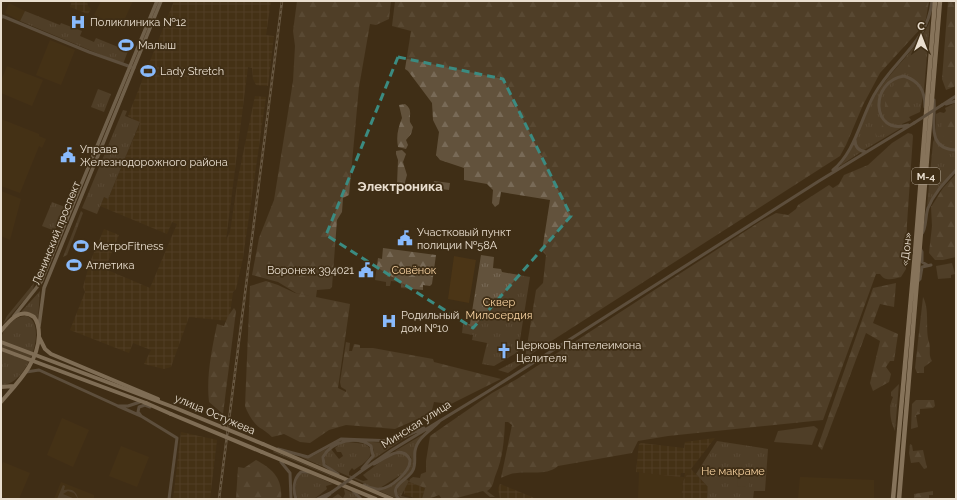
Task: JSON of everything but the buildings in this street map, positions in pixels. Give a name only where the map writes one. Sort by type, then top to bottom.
[{"type":"highway","name":"«Дон»","points":[[893,499],[915,253],[934,1]]},
{"type":"highway","name":"«Дон»","points":[[899,499],[907,384],[920,248],[940,1]]},
{"type":"main road","name":"Ленинский проспект","points":[[1,402],[26,372],[35,356],[44,288],[157,1]]},
{"type":"main road","name":"Ленинский проспект","points":[[1,331],[41,282],[161,1]]},
{"type":"main road","points":[[14,316],[22,314],[30,315],[36,319],[38,328]]},
{"type":"main road","name":"улица Остужева","points":[[38,337],[45,349],[51,354],[392,499]]},
{"type":"main road","points":[[1,342],[173,407]]},
{"type":"main road","name":"улица Остужева","points":[[1,349],[146,403],[376,499]]},
{"type":"main road","points":[[1,387],[15,385]]},
{"type":"street","points":[[819,181],[837,166],[856,136],[868,107],[879,86],[897,62],[921,36],[934,1]]},
{"type":"street","points":[[1,17],[132,67]]},
{"type":"street","points":[[914,123],[893,126],[885,121],[880,113],[878,104],[882,91],[889,83],[900,76],[915,80],[921,88],[925,104],[924,126]]},
{"type":"street","points":[[819,181],[956,96]]},
{"type":"street","points":[[933,97],[933,128],[936,139],[943,147],[956,150]]},
{"type":"street","points":[[942,105],[956,101]]},
{"type":"street","points":[[856,136],[857,147],[866,152]]},
{"type":"street","points":[[921,235],[924,232],[927,210],[934,197],[956,170]]},
{"type":"street","name":"Минская улица","points":[[323,499],[360,472],[440,420],[819,181]]},
{"type":"street","points":[[917,282],[920,279],[922,267],[931,265],[922,262],[922,252],[920,248]]},
{"type":"street","points":[[26,372],[39,370],[141,416],[177,438],[170,499]]},
{"type":"street","points":[[118,406],[128,406],[139,402],[146,403]]},
{"type":"street","points":[[141,416],[138,409],[142,405],[171,414]]},
{"type":"street","points":[[399,499],[396,492],[397,486],[413,470],[415,450],[419,441],[445,417]]},
{"type":"street","points":[[263,444],[308,457],[341,439],[394,441],[440,420]]},
{"type":"street","points":[[342,477],[326,467],[323,459],[327,451],[344,441],[365,443],[373,449],[371,459],[360,472]]},
{"type":"street","points":[[262,452],[283,463],[288,469],[291,480],[291,499]]},
{"type":"street","points":[[356,483],[375,489],[384,488],[407,471],[410,460],[405,453],[394,453],[360,472]]},
{"type":"street","points":[[296,499],[295,480],[301,472],[308,472],[333,481]]},
{"type":"street","points":[[349,488],[361,499]]},
{"type":"street","points":[[317,499],[332,492]]},
{"type":"street","points":[[327,499],[332,492]]},
{"type":"highlighted area","points":[[398,57],[503,79],[571,216],[473,328],[326,235]]},
{"type":"shaded area","points":[[72,1],[87,1],[88,6],[91,9],[88,14],[70,7]]},
{"type":"shaded area","points":[[101,1],[133,1],[121,27],[94,15]]},
{"type":"shaded area","points":[[174,1],[271,1],[266,35],[274,36],[268,86],[256,85],[253,79],[252,68],[248,67],[226,240],[230,232],[238,178],[255,96],[266,97],[243,258],[236,289],[233,292],[229,321],[189,317],[171,367],[164,369],[144,364],[151,350],[133,343],[129,353],[70,330],[85,292],[83,287],[90,262],[104,229],[119,235],[105,269],[150,288],[177,224],[172,222],[167,234],[100,206],[104,197],[108,199],[140,123],[128,116]]},
{"type":"shaded area","points":[[9,3],[25,11],[20,21],[5,13]]},
{"type":"shaded area","points":[[50,40],[75,50],[61,85],[36,75]]},
{"type":"shaded area","points":[[7,66],[43,80],[32,106],[1,93],[1,81]]},
{"type":"shaded area","points":[[1,119],[39,134],[39,136],[46,139],[42,148],[39,146],[20,193],[1,186]]},
{"type":"shaded area","points":[[1,191],[21,199],[10,240],[1,236]]},
{"type":"shaded area","points":[[454,256],[476,260],[469,303],[448,299]]},
{"type":"shaded area","points":[[62,418],[89,430],[73,467],[47,455]]},
{"type":"shaded area","points":[[181,432],[217,440],[210,499],[173,499]]},
{"type":"shaded area","points":[[715,438],[691,469],[708,487],[707,499],[681,499],[683,481],[688,473],[681,473],[680,477],[636,472],[639,444],[641,443],[684,448],[685,442]]},
{"type":"shaded area","points":[[121,446],[149,457],[137,487],[109,476]]},
{"type":"shaded area","points":[[3,462],[30,473],[19,499],[9,499],[1,496],[1,467]]},
{"type":"shaded area","points":[[639,472],[684,477],[685,473],[688,473],[683,481],[681,499],[638,499]]},
{"type":"shaded area","points":[[800,477],[874,480],[874,499],[798,499]]},
{"type":"shaded area","points":[[61,482],[94,495],[94,499],[54,499]]},
{"type":"shaded area","points":[[409,482],[425,488],[422,499],[416,499],[404,494],[404,489]]},
{"type":"shaded area","points":[[500,484],[537,499],[500,499],[498,488]]},
{"type":"green space","points":[[297,1],[391,1],[389,19],[376,25],[370,24],[359,87],[349,195],[343,198],[342,212],[337,220],[332,287],[330,289],[317,290],[316,297],[350,304],[338,388],[346,392],[346,390],[341,387],[340,382],[346,342],[350,343],[349,351],[352,351],[354,344],[360,345],[360,348],[373,348],[433,359],[434,362],[501,379],[451,404],[434,402],[432,410],[422,417],[395,429],[346,425],[329,430],[310,443],[300,442],[284,434],[272,437],[254,422],[245,406],[250,286],[266,281],[295,293],[311,296],[296,293],[278,282],[252,275],[259,238],[274,200],[293,81],[295,46],[293,31]]},
{"type":"green space","points":[[395,1],[929,1],[926,19],[922,27],[880,73],[863,105],[840,156],[525,358],[536,290],[543,283],[546,255],[542,251],[550,200],[501,192],[499,204],[495,207],[492,203],[493,190],[487,184],[464,180],[464,168],[440,160],[436,155],[439,132],[433,120],[432,103],[405,69],[411,31],[392,26]]},
{"type":"green space","points":[[948,1],[956,1],[956,86],[946,90],[942,79]]},
{"type":"green space","points":[[25,11],[60,25],[61,23],[82,31],[80,36],[94,42],[96,38],[128,51],[123,64],[20,21]]},
{"type":"green space","points":[[930,21],[924,90],[920,112],[909,117],[911,120],[902,124],[901,128],[840,166],[851,150],[874,98],[888,78],[912,50]]},
{"type":"green space","points":[[915,61],[921,63],[921,68],[908,68],[908,65]]},
{"type":"green space","points":[[904,80],[912,81],[917,85],[917,90],[914,92],[912,98],[913,113],[904,121],[895,121],[889,118],[886,112],[886,97],[896,84]]},
{"type":"green space","points":[[98,89],[111,94],[104,112],[91,107]]},
{"type":"green space","points":[[956,99],[956,170],[937,190],[927,206],[933,142],[936,135],[936,114],[940,112],[944,113],[946,111],[945,108],[955,103]]},
{"type":"green space","points":[[405,104],[410,110],[410,122],[413,127],[411,134],[406,140],[408,145],[406,149],[398,147],[397,139],[398,129],[402,118],[399,105]]},
{"type":"green space","points":[[956,106],[956,141],[950,142],[945,139],[943,134],[941,128],[942,121],[949,109]]},
{"type":"green space","points":[[123,110],[127,111],[125,116],[140,122],[108,199],[104,197],[97,214],[82,208]]},
{"type":"green space","points":[[876,121],[881,122],[885,130],[883,134],[876,137],[874,124]]},
{"type":"green space","points":[[908,133],[912,134],[913,136],[907,224],[906,269],[901,277],[892,279],[887,279],[882,277],[880,274],[876,274],[823,420],[668,436],[638,441],[632,453],[558,466],[544,472],[513,474],[501,478],[512,425],[505,422],[502,455],[492,486],[487,491],[495,497],[490,497],[483,491],[453,499],[442,499],[439,495],[429,499],[422,499],[425,488],[409,482],[413,477],[420,478],[421,474],[426,472],[426,461],[430,436],[492,393],[517,379],[761,221],[776,213],[788,215],[796,209],[798,205],[829,185],[833,188],[839,184],[844,175],[868,165],[892,143]]},
{"type":"green space","points":[[402,150],[406,154],[403,162],[407,175],[405,182],[406,191],[394,192],[397,184],[398,160],[396,151]]},
{"type":"green space","points":[[956,174],[956,257],[935,260],[929,253],[932,226],[931,207],[943,188]]},
{"type":"green space","points":[[434,181],[450,183],[449,190],[433,188]]},
{"type":"green space","points":[[52,202],[65,207],[55,231],[42,226]]},
{"type":"green space","points":[[81,211],[83,213],[67,255],[63,257]]},
{"type":"green space","name":"Совёнок","points":[[383,248],[436,255],[432,284],[430,286],[423,285],[423,290],[401,288],[401,282],[391,281],[390,286],[386,286],[386,282],[375,280],[378,258],[382,259]]},
{"type":"green space","name":"Сквер Милосердия","points":[[481,255],[494,257],[493,268],[501,269],[502,272],[530,277],[518,352],[494,366],[482,364],[487,343],[472,340],[473,335],[462,333],[463,324],[470,324]]},
{"type":"green space","points":[[952,263],[955,274],[951,275],[951,278],[938,279],[936,266]]},
{"type":"green space","points":[[34,283],[33,290],[3,324],[7,316]]},
{"type":"green space","points":[[896,283],[894,307],[880,304],[873,323],[898,334],[894,361],[890,361],[886,367],[891,374],[889,382],[873,391],[870,383],[880,341],[866,333],[822,450],[818,446],[873,288]]},
{"type":"green space","points":[[40,291],[38,320],[31,313],[20,313]]},
{"type":"green space","points":[[923,297],[926,308],[930,356],[932,361],[924,367],[924,373],[917,373],[915,368]]},
{"type":"green space","points":[[234,308],[236,311],[223,414],[209,402],[209,372],[217,324],[224,326],[228,316]]},
{"type":"green space","points":[[27,316],[33,322],[36,331],[32,355],[19,376],[10,383],[1,385],[2,335],[12,321],[19,317]]},
{"type":"green space","points":[[521,358],[521,364],[508,373],[498,370]]},
{"type":"green space","points":[[899,384],[895,431],[890,414],[890,405],[893,397],[891,396],[891,392]]},
{"type":"green space","points":[[916,400],[934,400],[935,406],[933,408],[920,409],[920,414],[916,415],[918,427],[911,429],[912,404]]},
{"type":"green space","name":"Не макраме","points":[[814,426],[818,429],[812,445],[774,442],[778,431]]},
{"type":"green space","points":[[422,435],[415,446],[412,471],[395,487],[394,493],[398,499],[377,490],[395,484],[405,474],[409,469],[411,457],[403,451],[395,451]]},
{"type":"green space","points":[[342,440],[387,443],[402,440],[372,460],[374,450],[370,444]]},
{"type":"green space","name":"Не макраме","points":[[717,441],[768,449],[765,491],[754,491],[753,499],[707,499],[708,487],[696,474]]},
{"type":"green space","points":[[338,442],[324,453],[322,463],[326,468],[301,457],[313,456]]},
{"type":"green space","points":[[349,442],[365,444],[371,449],[368,459],[354,470],[352,468],[349,472],[349,475],[363,481],[368,480],[363,475],[393,455],[404,454],[409,460],[409,466],[402,474],[380,488],[374,488],[330,468],[325,463],[325,456],[331,449],[339,459],[343,456],[341,452],[337,452],[335,448],[341,443]]},
{"type":"green space","points":[[910,444],[912,445],[913,451],[923,450],[927,468],[924,469],[919,462],[911,463],[909,453]]},
{"type":"green space","points":[[274,451],[385,499],[273,452]]},
{"type":"green space","points":[[256,460],[276,475],[280,486],[281,499],[236,499],[238,467],[244,468]]},
{"type":"green space","points":[[738,470],[750,471],[749,487],[737,486]]},
{"type":"green space","points":[[308,473],[333,484],[326,486],[327,489],[314,499],[298,499],[296,489],[297,479],[301,474]]},
{"type":"green space","points":[[406,479],[409,481],[401,496],[414,499],[401,499],[397,493],[398,485]]},
{"type":"green space","points":[[63,485],[65,486],[64,490],[67,489],[75,492],[78,499],[74,493],[68,491],[63,494],[75,499],[57,499]]},
{"type":"green space","points":[[344,489],[355,494],[360,499],[331,499],[338,494],[343,498],[345,494]]},
{"type":"green space","points":[[933,491],[933,495],[929,495],[929,499],[914,499],[914,494]]},
{"type":"railway","points":[[219,499],[282,1]]},
{"type":"place","name":"Поликлиника №12","points":[[78,22]]},
{"type":"place","name":"Малыш","points":[[126,45]]},
{"type":"place","name":"Lady Stretch","points":[[148,71]]},
{"type":"place","name":"Управа Железнодорожного района","points":[[68,155]]},
{"type":"place","name":"Участковый пункт полиции №58А","points":[[405,238]]},
{"type":"place","name":"МетроFitness","points":[[81,246]]},
{"type":"place","name":"Атлетика","points":[[74,265]]},
{"type":"place","name":"Воронеж 394021","points":[[366,270]]},
{"type":"place","name":"Родильный дом №10","points":[[389,321]]},
{"type":"place","name":"Церковь Пантелеимона Целителя","points":[[504,351]]},
{"type":"district","name":"Электроника","points":[[400,186]]}]
